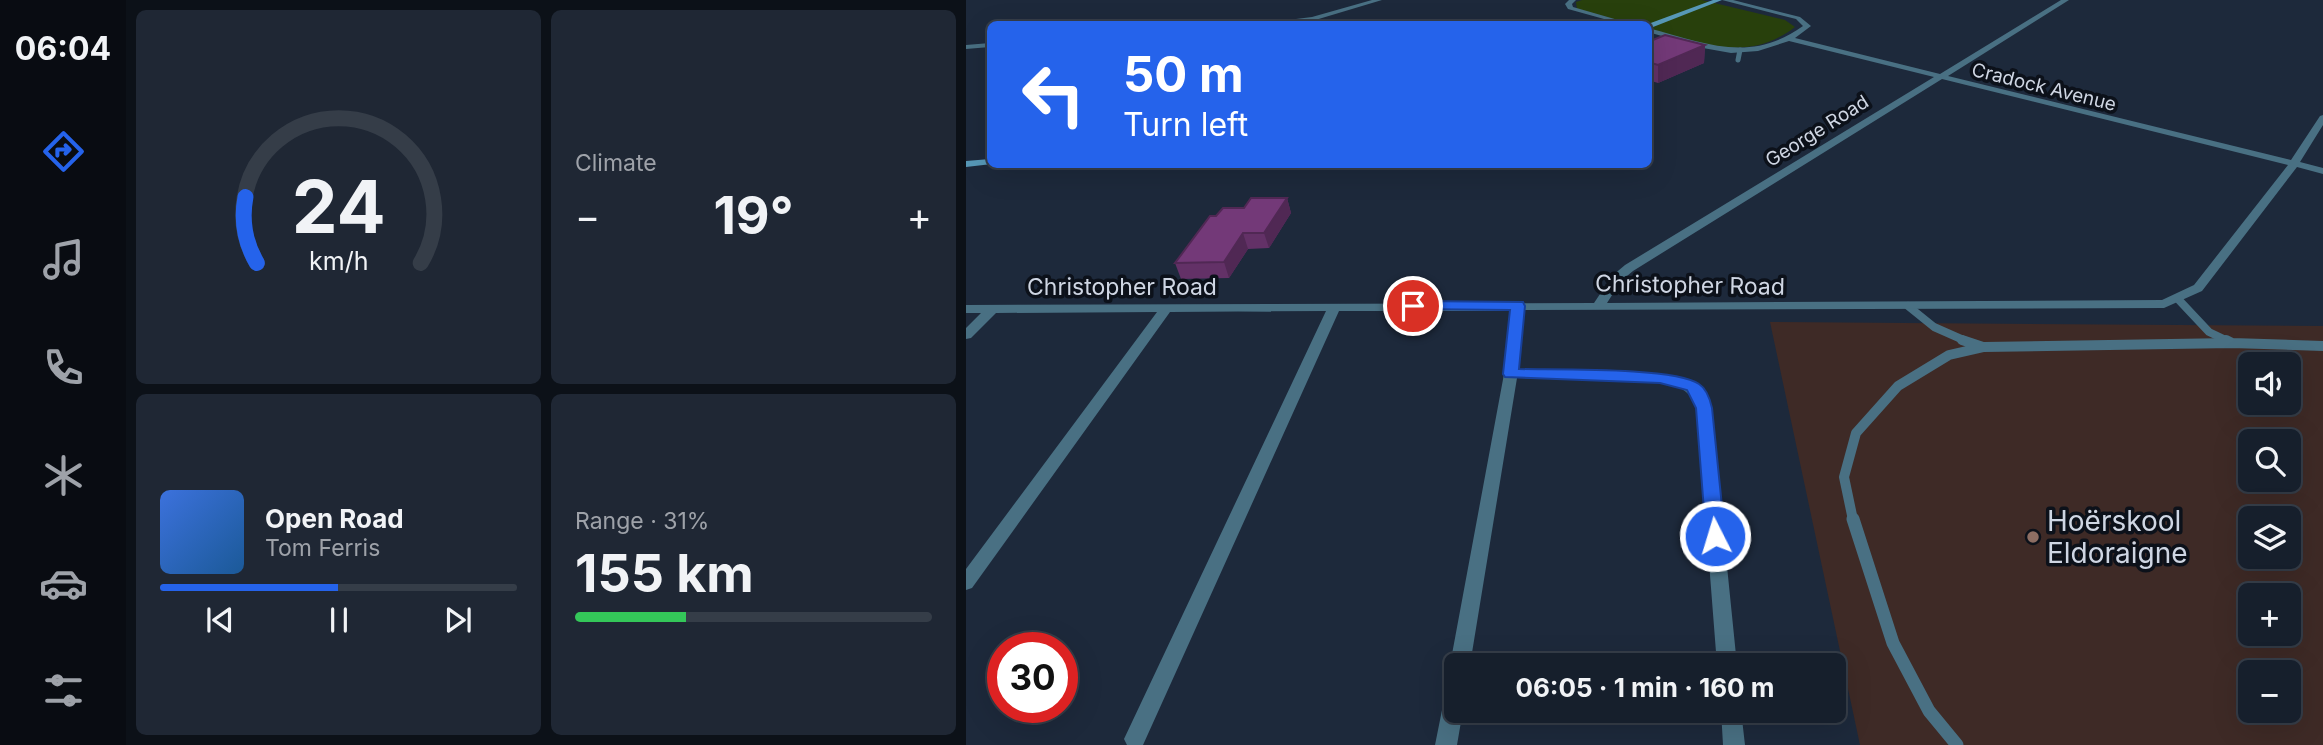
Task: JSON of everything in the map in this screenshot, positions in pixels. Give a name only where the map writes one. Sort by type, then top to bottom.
[{"type":"street","points":[[1291,21],[1312,19],[1379,0]]},
{"type":"street","points":[[1573,0],[1568,4],[1570,8],[1617,21]]},
{"type":"street","points":[[1652,26],[1722,0],[1791,16],[1807,26],[1789,39],[1739,55],[1652,29]]},
{"type":"street","name":"George Road","points":[[1599,305],[1616,279],[1629,268],[2066,0]]},
{"type":"street","name":"Cradock Avenue","points":[[1789,39],[2323,171]]},
{"type":"street","points":[[966,47],[987,45]]},
{"type":"street","name":"Christopher Road","points":[[966,309],[2164,304],[2198,288],[2285,178],[2292,163],[2323,118]]},
{"type":"street","points":[[966,164],[987,162]]},
{"type":"street","points":[[1135,739],[1335,306]]},
{"type":"street","points":[[1462,653],[1511,374],[1517,306]]},
{"type":"street","points":[[966,583],[1167,307]]},
{"type":"street","points":[[966,335],[992,309]]},
{"type":"street","points":[[1511,374],[1661,378],[1683,382],[1693,387],[1700,396],[1704,408],[1726,653]]},
{"type":"street","points":[[1446,745],[1450,723]]},
{"type":"street","points":[[1732,723],[1734,745]]},
{"type":"lane","points":[[2178,299],[2209,332],[2232,343]]},
{"type":"lane","points":[[1908,306],[1928,326],[1948,336],[1984,347]]},
{"type":"lane","points":[[1958,745],[1929,711],[1893,643],[1847,501],[1844,477],[1856,433],[1898,386],[1949,355],[1984,347],[2232,343],[2323,346]]},
{"type":"shaded area","name":"Hoërskool Eldoraigne","points":[[1770,322],[2323,326],[2323,745],[1860,745],[1846,679],[1846,653],[1840,653]]},
{"type":"green space","points":[[1702,0],[1785,20],[1795,27],[1759,45],[1724,47],[1652,30],[1652,21],[1621,21],[1577,9],[1576,2]]},
{"type":"building","points":[[1665,35],[1705,45],[1658,65],[1652,63],[1652,40]]},
{"type":"building","points":[[1251,198],[1287,198],[1264,233],[1243,233],[1224,262],[1175,263],[1210,216],[1216,216],[1223,208],[1244,208]]},
{"type":"place","name":"Hoërskool Eldoraigne","points":[[2033,537]]},
{"type":"route","points":[[1413,306],[1517,306],[1511,374],[1661,378],[1683,382],[1693,387],[1704,408],[1715,536]]}]
